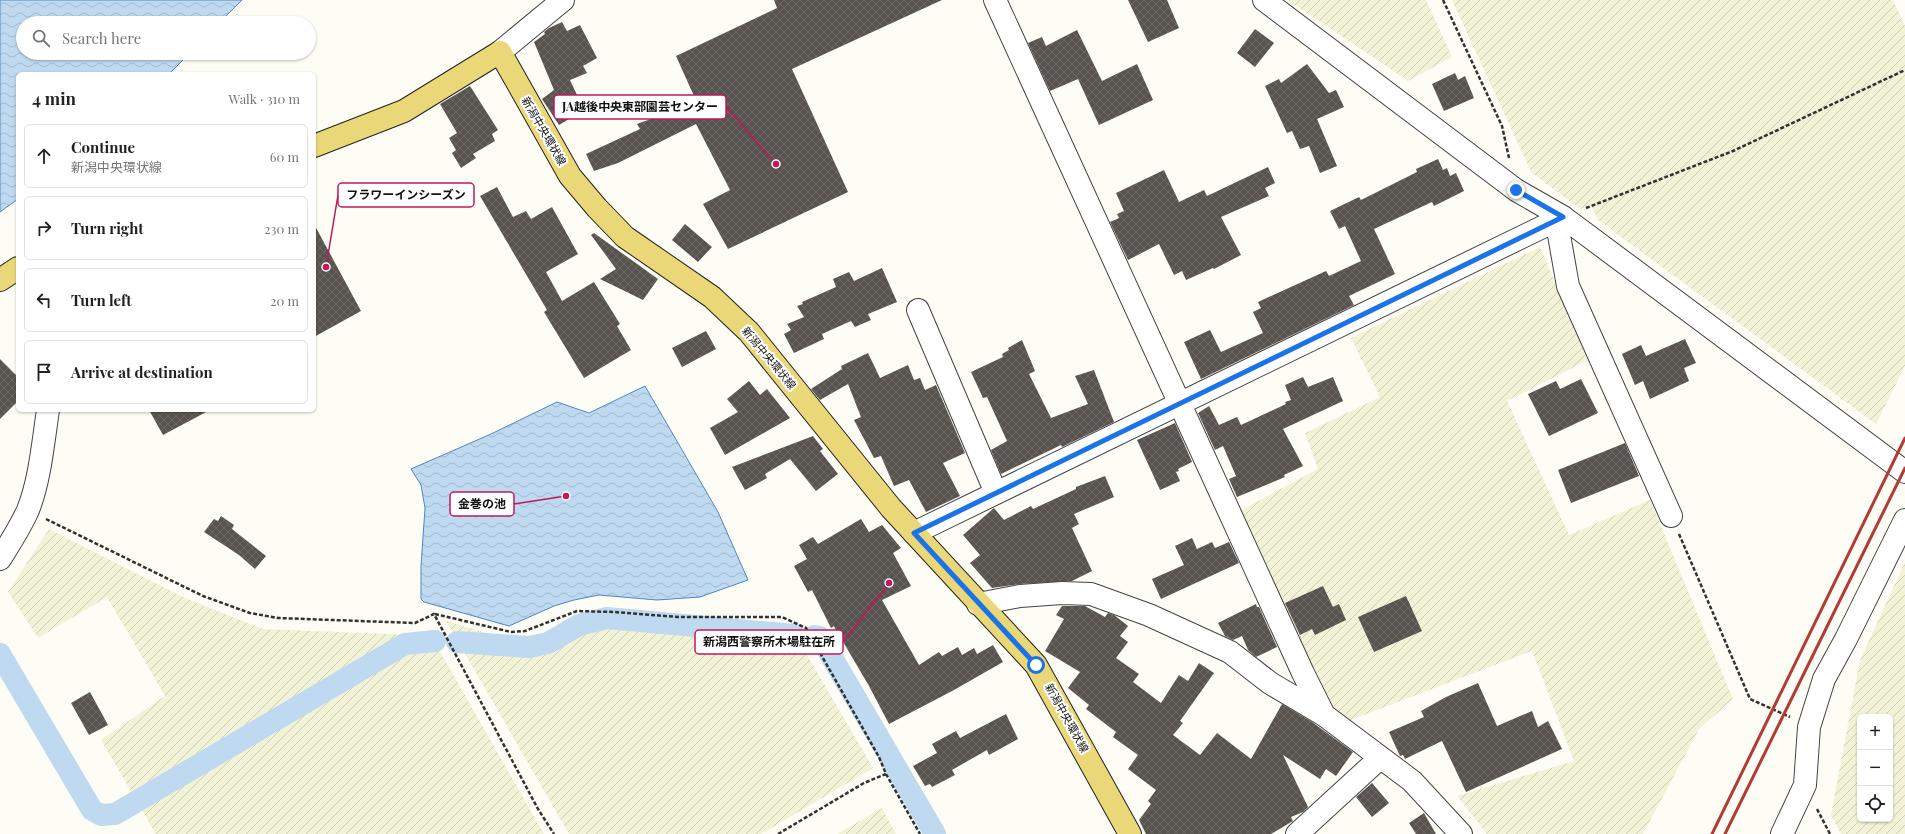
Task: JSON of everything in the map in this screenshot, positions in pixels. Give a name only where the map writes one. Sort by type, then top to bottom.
[{"type":"main road","points":[[316,145],[404,111],[500,52]]},
{"type":"main road","name":"新潟中央環状線","points":[[500,52],[570,176],[597,208],[625,237],[712,297],[749,332],[890,508],[1036,665],[1130,834]]},
{"type":"main road","points":[[0,280],[16,269]]},
{"type":"street","points":[[500,52],[564,0]]},
{"type":"street","points":[[995,0],[1303,673],[1324,715]]},
{"type":"street","points":[[1264,0],[1516,190],[1563,217],[1905,472]]},
{"type":"street","points":[[914,533],[1563,217]]},
{"type":"street","points":[[1563,217],[1559,235],[1568,286],[1671,516]]},
{"type":"street","points":[[918,310],[996,493]]},
{"type":"street","points":[[0,559],[17,533],[28,509],[34,489],[48,412]]},
{"type":"street","points":[[1782,834],[1805,786],[1809,727],[1824,679],[1846,639],[1905,520]]},
{"type":"street","points":[[978,604],[1020,596],[1062,593],[1091,594],[1149,615],[1230,652],[1270,683],[1324,715],[1412,782],[1461,834]]},
{"type":"street","points":[[1297,834],[1380,758]]},
{"type":"path","points":[[1443,0],[1502,126],[1516,190]]},
{"type":"path","points":[[1563,217],[1733,151],[1905,70]]},
{"type":"path","points":[[28,509],[203,596],[250,613],[278,618],[415,623],[434,614],[511,632],[525,631],[577,611],[678,617],[782,618],[806,628],[879,757],[886,774],[920,834]]},
{"type":"path","points":[[1671,516],[1750,699],[1809,727]]},
{"type":"path","points":[[434,614],[538,809],[554,834]]},
{"type":"path","points":[[778,834],[864,783],[886,774]]},
{"type":"green space","points":[[1288,0],[1426,0],[1452,57],[1408,81]]},
{"type":"green space","points":[[1452,0],[1893,0],[1905,26],[1905,366],[1876,424],[1598,220],[1591,206],[1580,209],[1531,172]]},
{"type":"green space","points":[[1540,247],[1588,360],[1507,401],[1569,535],[1650,500],[1733,699],[1699,729],[1643,834],[1487,834],[1457,796],[1574,761],[1532,651],[1340,724],[1236,513],[1318,469],[1305,433],[1380,397],[1351,338]]},
{"type":"green space","points":[[49,529],[185,598],[263,629],[413,635],[434,641],[544,834],[156,834],[101,740],[165,696],[107,597],[38,638],[8,592]]},
{"type":"green space","points":[[1905,562],[1905,834],[1841,834],[1831,815],[1860,660]]},
{"type":"green space","points":[[579,618],[772,626],[795,634],[873,768],[761,834],[569,834],[446,621],[525,644]]},
{"type":"green space","points":[[882,808],[896,834],[837,834]]},
{"type":"water","points":[[0,0],[242,0],[226,16],[16,16],[16,60],[183,60],[171,72],[16,72],[16,200],[0,212]]},
{"type":"water","points":[[645,386],[718,512],[748,580],[700,597],[657,600],[599,595],[554,606],[509,626],[424,602],[421,599],[421,566],[425,508],[421,485],[411,469],[491,434],[557,402],[589,413]]},
{"type":"building","points":[[774,0],[942,0],[792,69],[848,192],[728,249],[703,204],[730,190],[696,124],[618,163],[594,171],[586,154],[640,129],[637,124],[659,116],[694,96],[676,56],[777,8]]},
{"type":"building","points":[[1128,0],[1167,0],[1179,28],[1148,42]]},
{"type":"building","points":[[562,22],[567,31],[580,25],[597,58],[583,66],[587,73],[570,80],[584,110],[559,125],[542,99],[554,90],[534,42],[545,34],[544,32],[549,28]]},
{"type":"building","points":[[1255,29],[1274,43],[1255,67],[1237,53]]},
{"type":"building","points":[[1077,30],[1102,81],[1137,64],[1153,100],[1099,125],[1078,79],[1050,91],[1028,43],[1042,37],[1046,46]]},
{"type":"building","points":[[1307,64],[1329,93],[1336,90],[1344,107],[1317,119],[1337,166],[1320,173],[1309,146],[1300,149],[1292,131],[1287,133],[1265,86],[1279,79],[1281,83]]},
{"type":"building","points":[[1455,73],[1458,80],[1465,76],[1474,98],[1444,111],[1432,84]]},
{"type":"building","points":[[470,86],[498,130],[492,134],[495,141],[473,154],[476,158],[461,168],[452,153],[456,150],[449,138],[457,133],[440,104]]},
{"type":"building","points":[[1438,159],[1443,170],[1447,168],[1450,176],[1456,173],[1464,191],[1434,206],[1432,202],[1374,229],[1395,274],[1349,296],[1354,305],[1201,379],[1184,342],[1210,330],[1221,352],[1263,333],[1253,312],[1261,308],[1258,302],[1326,271],[1329,276],[1361,261],[1345,226],[1339,229],[1330,211],[1359,197],[1361,200],[1417,172],[1416,169]]},
{"type":"building","points":[[1268,167],[1275,183],[1265,188],[1269,196],[1221,217],[1241,255],[1214,269],[1213,268],[1186,280],[1182,271],[1174,275],[1159,244],[1128,260],[1110,222],[1119,218],[1117,214],[1124,211],[1116,193],[1164,170],[1179,202],[1204,190],[1207,196]]},
{"type":"building","points":[[497,187],[513,217],[526,211],[531,219],[552,207],[578,254],[546,272],[562,301],[594,282],[620,324],[617,326],[631,350],[584,378],[544,312],[547,310],[480,196]]},
{"type":"building","points":[[685,224],[712,247],[698,262],[672,240]]},
{"type":"building","points":[[316,228],[361,311],[316,336]]},
{"type":"building","points":[[594,233],[658,279],[643,300],[600,279],[616,269],[591,235]]},
{"type":"building","points":[[882,268],[897,302],[868,314],[871,320],[855,327],[851,321],[822,334],[824,339],[794,353],[784,334],[791,330],[787,324],[804,317],[797,306],[803,304],[802,302],[836,287],[833,279],[849,272],[854,281]]},
{"type":"building","points":[[706,331],[716,349],[682,367],[672,348]]},
{"type":"building","points":[[1685,339],[1696,363],[1684,368],[1689,381],[1650,399],[1643,381],[1635,385],[1622,354],[1641,345],[1646,356]]},
{"type":"building","points":[[1022,340],[1035,371],[1029,374],[1051,418],[1088,404],[1075,376],[1094,370],[1114,422],[1062,447],[1061,445],[1001,474],[991,450],[1007,441],[987,397],[983,398],[971,372],[1003,357],[1002,354],[1009,350],[1008,348]]},
{"type":"building","points":[[868,353],[880,378],[908,365],[914,380],[920,378],[925,390],[936,385],[965,453],[943,463],[960,496],[926,512],[909,480],[894,486],[881,456],[874,458],[854,420],[861,417],[848,384],[820,400],[811,389],[842,369],[841,366]]},
{"type":"building","points":[[0,359],[16,375],[16,403],[0,419]]},
{"type":"building","points":[[1303,377],[1308,387],[1333,377],[1343,401],[1283,429],[1303,466],[1284,475],[1285,477],[1237,497],[1229,479],[1236,476],[1223,446],[1215,450],[1198,413],[1209,406],[1219,425],[1237,417],[1241,425],[1286,404],[1285,402],[1291,400],[1285,385]]},
{"type":"building","points":[[1581,379],[1598,413],[1549,436],[1528,394],[1556,381],[1560,389]]},
{"type":"building","points":[[749,381],[760,395],[767,389],[790,418],[725,455],[710,428],[738,412],[727,399]]},
{"type":"building","points":[[150,412],[206,412],[163,435]]},
{"type":"building","points":[[1175,423],[1192,462],[1178,469],[1179,471],[1176,472],[1180,481],[1160,490],[1137,440]]},
{"type":"building","points":[[813,436],[823,449],[820,451],[838,474],[816,491],[790,459],[765,474],[767,478],[745,490],[732,467]]},
{"type":"building","points":[[1625,443],[1639,476],[1571,503],[1558,470]]},
{"type":"building","points":[[1105,476],[1114,497],[1074,514],[1079,524],[1072,528],[1092,571],[1072,581],[1019,584],[992,588],[970,563],[980,555],[963,535],[994,508],[1004,520],[1031,506],[1033,509],[1076,489],[1076,487]]},
{"type":"building","points":[[221,516],[234,525],[232,529],[266,556],[255,569],[239,555],[204,532],[214,519],[218,521]]},
{"type":"building","points":[[861,519],[869,532],[882,525],[901,548],[893,553],[911,586],[882,600],[919,665],[939,652],[942,656],[958,647],[962,655],[974,648],[977,654],[993,645],[1003,662],[889,724],[842,640],[840,641],[834,626],[831,628],[812,590],[808,592],[794,566],[807,559],[799,545],[813,537],[818,544]]},
{"type":"building","points":[[1192,538],[1197,549],[1212,542],[1215,548],[1229,542],[1239,563],[1161,599],[1152,579],[1184,565],[1175,546]]},
{"type":"building","points":[[1323,586],[1333,607],[1339,604],[1346,620],[1315,635],[1312,629],[1300,635],[1285,603]]},
{"type":"building","points":[[1406,596],[1422,631],[1374,652],[1358,617]]},
{"type":"building","points":[[1256,604],[1257,607],[1259,607],[1277,647],[1256,657],[1248,650],[1242,636],[1233,640],[1225,636],[1218,623]]},
{"type":"building","points":[[1062,606],[1085,606],[1105,617],[1108,613],[1114,615],[1128,626],[1120,636],[1128,642],[1116,658],[1139,674],[1133,682],[1161,703],[1179,675],[1188,681],[1199,663],[1214,673],[1180,721],[1183,723],[1173,735],[1200,755],[1217,733],[1251,759],[1282,704],[1312,722],[1353,752],[1336,776],[1326,769],[1320,779],[1283,755],[1308,807],[1303,812],[1291,817],[1293,821],[1271,834],[1146,834],[1139,820],[1151,804],[1148,801],[1156,790],[1128,769],[1138,755],[1113,737],[1116,732],[1086,709],[1089,705],[1068,688],[1080,672],[1045,651],[1064,619],[1056,615]]},
{"type":"building","points":[[1478,683],[1497,726],[1532,711],[1538,727],[1548,721],[1562,749],[1466,792],[1442,741],[1405,759],[1403,755],[1400,756],[1389,732],[1424,717],[1421,711],[1446,697]]},
{"type":"building","points":[[90,692],[108,725],[89,735],[71,703]]},
{"type":"building","points":[[1006,714],[1018,739],[989,755],[987,750],[952,770],[955,775],[932,787],[930,784],[925,786],[913,766],[937,753],[932,744],[956,731],[960,738]]},
{"type":"building","points":[[1372,783],[1389,803],[1372,817],[1356,797]]},
{"type":"building","points":[[1424,813],[1436,834],[1416,834],[1409,823]]},
{"type":"waterway","points":[[457,642],[529,647],[548,643],[579,625],[607,618],[795,635]]},
{"type":"waterway","points":[[814,636],[820,637],[935,834]]},
{"type":"waterway","points":[[0,654],[92,810],[101,815],[115,814],[405,644],[435,641]]},
{"type":"railway","points":[[1712,834],[1905,438]]},
{"type":"railway","points":[[1725,834],[1905,468]]},
{"type":"place","name":"JA越後中央東部園芸センター","points":[[776,164]]},
{"type":"place","name":"フラワーインシーズン","points":[[326,267]]},
{"type":"place","name":"金巻の池","points":[[566,496]]},
{"type":"place","name":"新潟西警察所木場駐在所","points":[[889,583]]},
{"type":"route","points":[[1036,665],[914,533],[1563,217],[1516,190]]}]
